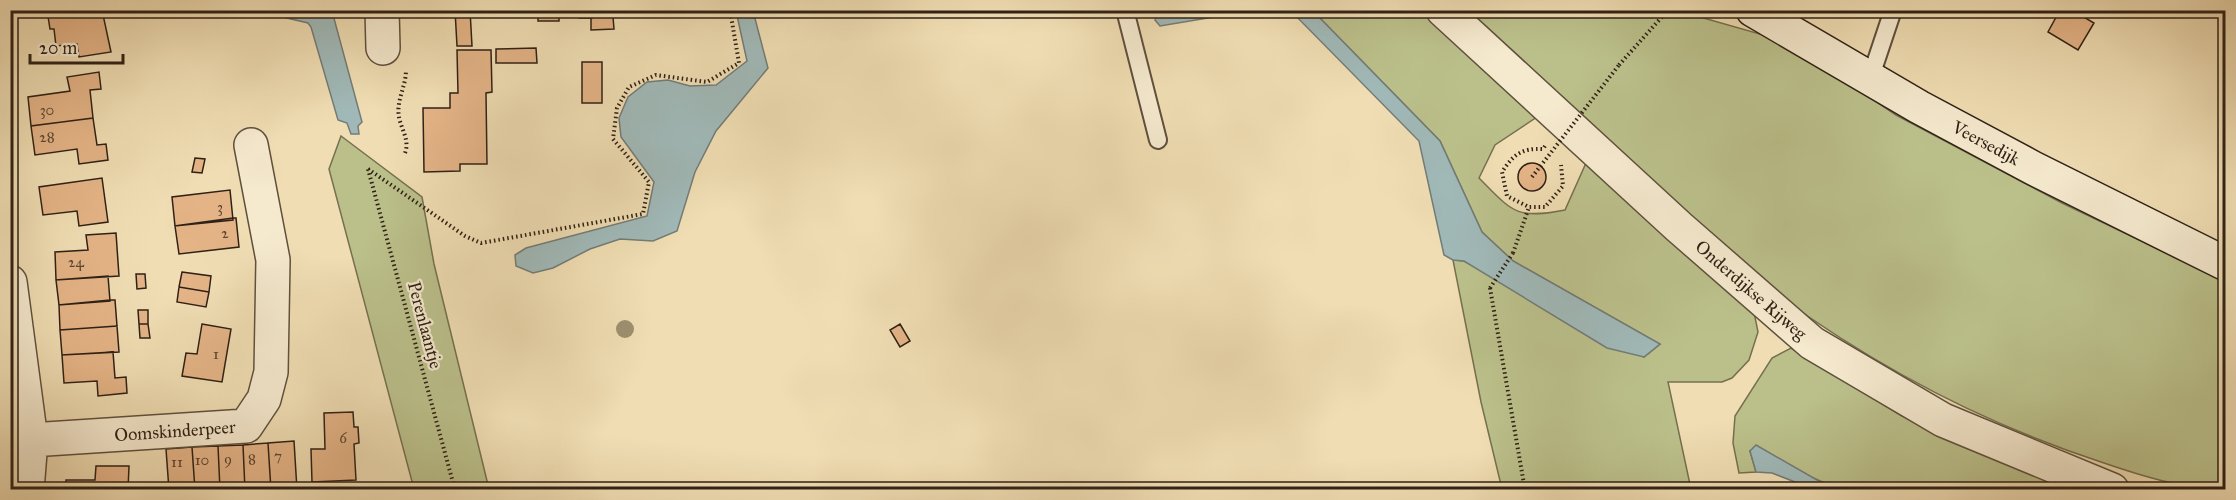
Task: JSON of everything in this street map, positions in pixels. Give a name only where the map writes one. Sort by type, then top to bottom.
[{"type":"street","points":[[382,10],[394,57]]},
{"type":"street","name":"Onderdijkse Rijweg","points":[[1443,10],[1561,119],[1812,343],[1943,420],[2112,489]]},
{"type":"street","name":"Veersedijk","points":[[1753,10],[1870,79],[2033,168],[2226,264]]},
{"type":"street","name":"Oomskinderpeer","points":[[31,440],[246,426],[264,399],[271,372],[272,350],[273,260],[251,145]]},
{"type":"street","points":[[10,282],[31,440],[27,489]]},
{"type":"lane","points":[[1125,10],[1158,140]]},
{"type":"lane","points":[[1870,79],[1893,10]]},
{"type":"path","name":"Perenlaantje","points":[[455,489],[368,168],[465,236],[481,243],[643,214],[649,182],[613,139],[617,108],[629,87],[656,75],[707,82],[739,63],[730,10]]},
{"type":"path","points":[[1532,177],[1619,65],[1668,10]]},
{"type":"path","points":[[394,57],[406,85],[398,106],[408,146],[405,153]]},
{"type":"path","points":[[1543,149],[1561,119]]},
{"type":"path","points":[[1552,155],[1543,149],[1528,148],[1513,155],[1502,172],[1507,196],[1529,207],[1545,207],[1563,186],[1561,160]]},
{"type":"path","points":[[1525,489],[1490,288],[1513,253],[1529,207]]},
{"type":"green space","points":[[1313,11],[1423,11],[1540,115],[1495,145],[1479,178],[1499,198],[1516,210],[1525,213],[1565,210],[1586,163],[1754,312],[1758,332],[1749,360],[1732,378],[1722,382],[1668,382],[1691,489],[1502,489],[1481,402],[1453,260],[1464,261],[1644,357],[1660,344],[1513,261],[1482,232],[1440,141]]},
{"type":"green space","points":[[1458,11],[1679,11],[1788,42],[1896,115],[2062,203],[2225,281],[2225,489],[2193,487],[2147,477],[2013,429],[1929,390],[1848,343],[1771,290]]},
{"type":"green space","points":[[341,136],[422,197],[434,264],[489,489],[414,489],[329,169]]},
{"type":"green space","points":[[1791,348],[1902,416],[2028,473],[2073,489],[1839,489],[1750,451],[1756,472],[1739,473],[1733,443],[1735,416],[1772,358]]},
{"type":"water","points":[[257,11],[332,11],[362,122],[358,126],[359,134],[351,134],[347,123],[338,120],[308,23]]},
{"type":"water","points":[[736,11],[753,11],[768,68],[716,131],[695,172],[677,231],[653,241],[620,239],[590,249],[553,268],[533,273],[516,266],[515,255],[526,248],[647,216],[654,182],[621,137],[619,118],[628,97],[647,82],[668,80],[690,86],[716,85],[747,61]]},
{"type":"water","points":[[1158,11],[1250,11],[1160,26],[1155,20]]},
{"type":"water","points":[[1291,11],[1315,13],[1440,141],[1482,232],[1513,261],[1660,344],[1644,357],[1607,348],[1464,261],[1453,260],[1444,255],[1419,141]]},
{"type":"water","points":[[1756,445],[1824,484],[1839,489],[1813,489],[1772,473],[1756,472],[1750,451]]},
{"type":"building","points":[[47,10],[102,10],[111,52],[79,57],[77,44],[56,46],[54,29],[50,29]]},
{"type":"building","points":[[455,10],[470,10],[472,46],[457,46]]},
{"type":"building","points":[[538,10],[559,10],[559,21],[538,21]]},
{"type":"building","points":[[574,10],[591,10],[592,18],[579,18]]},
{"type":"building","points":[[591,10],[626,10],[613,17],[614,29],[591,30]]},
{"type":"building","points":[[2060,10],[2072,10],[2094,23],[2078,50],[2048,32]]},
{"type":"building","points":[[536,48],[537,63],[496,63],[496,49]]},
{"type":"building","points":[[457,50],[491,50],[492,92],[486,93],[487,164],[460,164],[460,171],[424,172],[423,108],[450,108],[450,93],[458,93]]},
{"type":"building","points":[[582,62],[602,62],[602,103],[582,103]]},
{"type":"building","points":[[99,72],[101,89],[90,90],[93,118],[31,126],[28,97],[70,91],[67,77]]},
{"type":"building","points":[[93,118],[97,145],[106,144],[108,160],[79,164],[77,149],[35,155],[31,126]]},
{"type":"building","points":[[195,158],[205,159],[202,173],[192,172]]},
{"type":"building","points":[[1532,163],[1542,167],[1546,177],[1542,187],[1532,191],[1522,187],[1518,177],[1522,167]]},
{"type":"building","points":[[102,178],[108,222],[79,226],[77,211],[43,215],[39,187]]},
{"type":"building","points":[[230,190],[233,220],[175,226],[172,197]]},
{"type":"building","points":[[236,218],[239,247],[179,254],[175,226]]},
{"type":"building","points":[[116,233],[119,276],[56,280],[55,252],[88,250],[86,235]]},
{"type":"building","points":[[182,272],[211,276],[209,292],[179,287]]},
{"type":"building","points":[[136,274],[145,274],[146,288],[137,289]]},
{"type":"building","points":[[108,276],[110,301],[59,305],[56,280]]},
{"type":"building","points":[[179,287],[209,292],[206,307],[177,302]]},
{"type":"building","points":[[115,300],[117,326],[60,330],[59,305]]},
{"type":"building","points":[[138,310],[148,310],[148,324],[139,324]]},
{"type":"building","points":[[139,324],[148,324],[150,338],[140,338]]},
{"type":"building","points":[[202,324],[231,329],[222,382],[182,376],[186,353],[197,354]]},
{"type":"building","points":[[900,324],[910,341],[900,347],[890,330]]},
{"type":"building","points":[[117,326],[119,352],[62,355],[60,330]]},
{"type":"building","points":[[113,352],[115,378],[126,377],[127,393],[98,396],[97,381],[64,383],[62,355]]},
{"type":"building","points":[[353,412],[354,427],[358,427],[359,443],[354,444],[356,480],[312,482],[311,449],[325,449],[324,413]]},
{"type":"building","points":[[294,441],[297,490],[271,490],[268,443]]},
{"type":"building","points":[[268,443],[271,490],[245,490],[243,445]]},
{"type":"building","points":[[243,445],[245,490],[220,490],[218,446]]},
{"type":"building","points":[[218,446],[220,490],[195,490],[192,447]]},
{"type":"building","points":[[192,447],[195,490],[169,490],[166,449]]},
{"type":"building","points":[[96,466],[129,466],[128,490],[66,490],[66,480],[95,480]]}]
